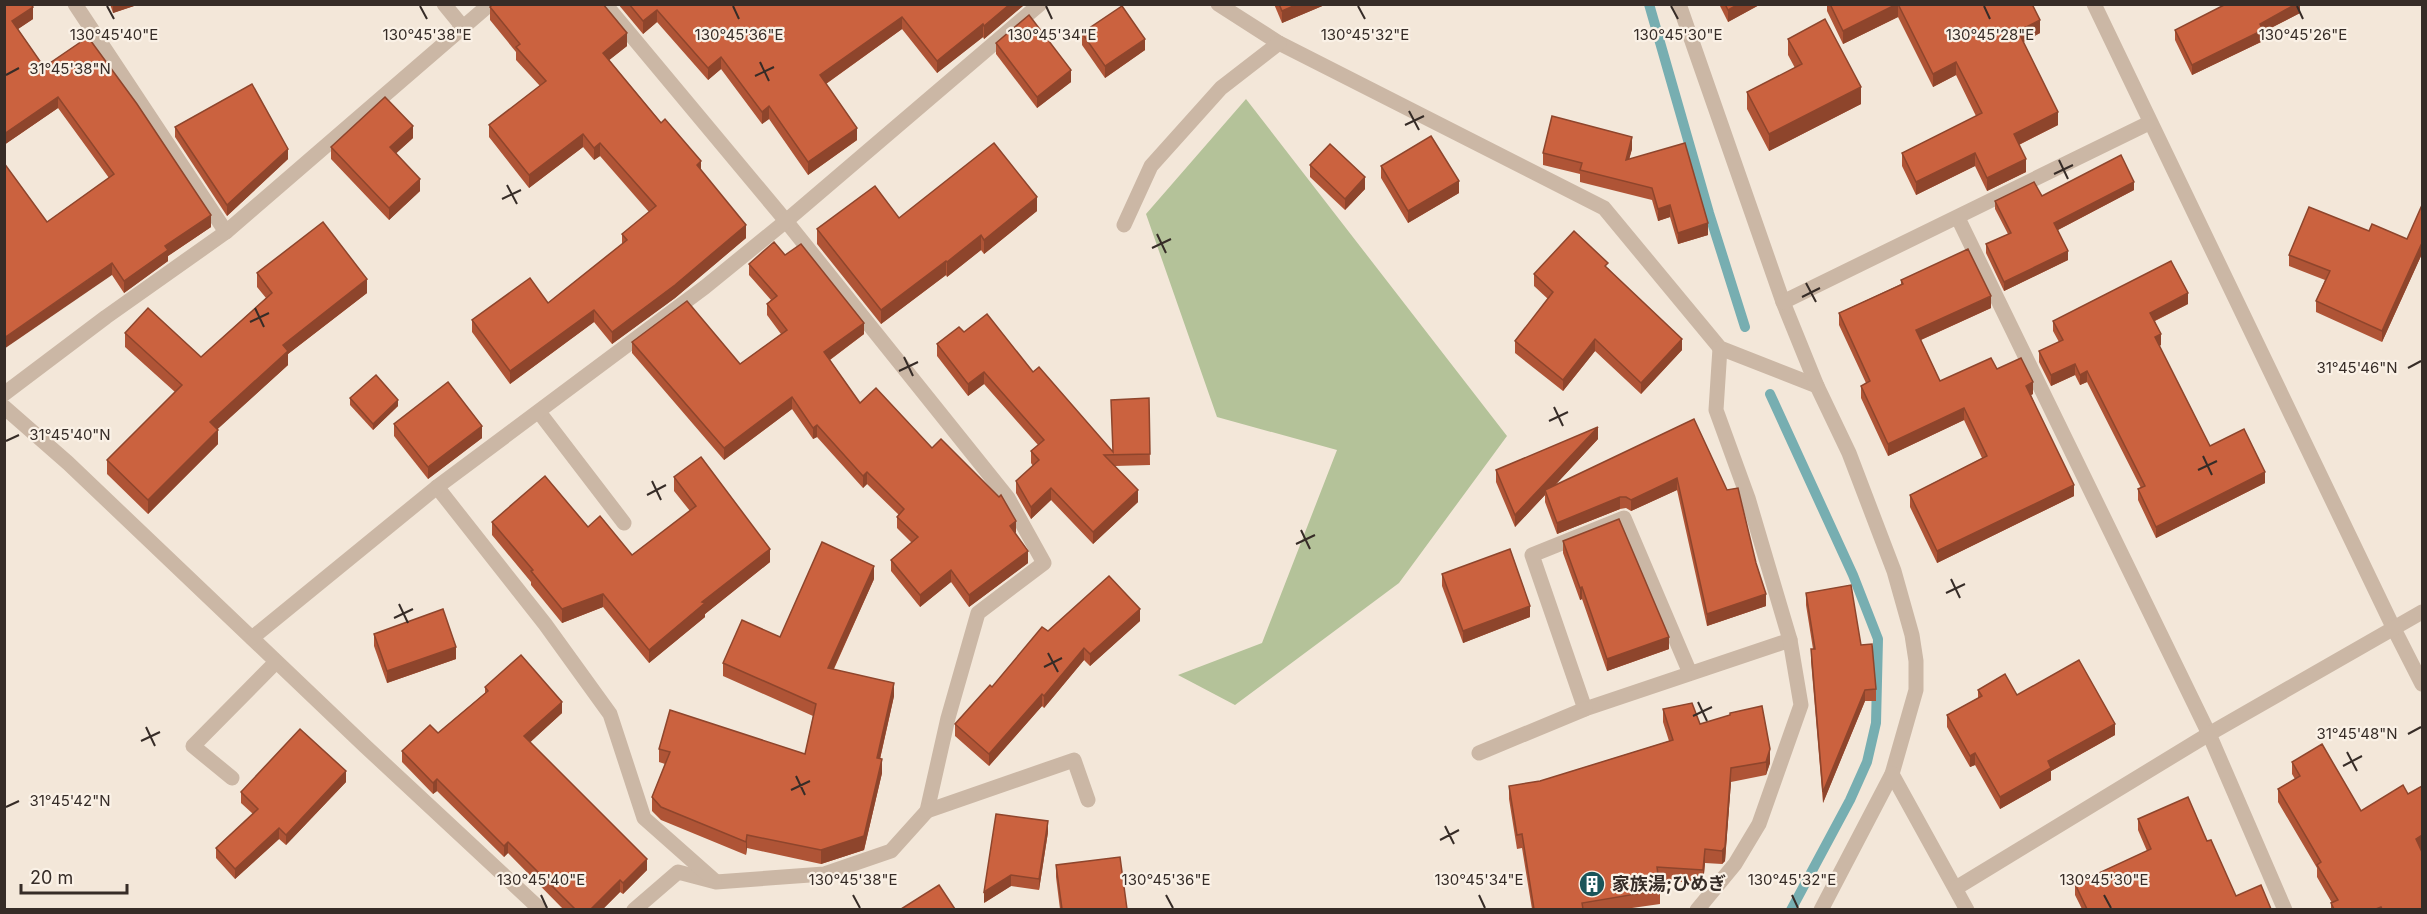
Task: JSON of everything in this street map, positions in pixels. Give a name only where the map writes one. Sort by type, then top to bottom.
[{"type":"street","points":[[75,4],[226,232]]},
{"type":"street","points":[[444,4],[462,26]]},
{"type":"street","points":[[4,393],[226,232],[490,4]]},
{"type":"street","points":[[604,4],[786,221],[1008,498],[1044,563],[978,613],[948,718],[927,811]]},
{"type":"street","points":[[252,638],[437,487],[705,287],[786,221],[1040,4]]},
{"type":"street","points":[[1218,4],[1279,43],[1604,208],[1720,348],[1817,386]]},
{"type":"street","points":[[1679,4],[1783,302],[1817,386],[1849,453],[1894,571],[1912,635],[1916,661],[1916,690],[1892,774],[1821,909]]},
{"type":"street","points":[[2094,4],[2149,123],[2422,684]]},
{"type":"street","points":[[1124,225],[1151,166],[1221,88],[1279,43]]},
{"type":"street","points":[[1783,302],[2149,123]]},
{"type":"street","points":[[1958,218],[2209,735],[2284,909]]},
{"type":"street","points":[[1697,909],[1735,864],[1759,824],[1801,705],[1790,640],[1748,498],[1716,410],[1720,348]]},
{"type":"street","points":[[4,407],[68,463],[276,663],[541,909]]},
{"type":"street","points":[[539,412],[624,523]]},
{"type":"street","points":[[437,487],[545,624],[610,714],[644,818],[716,882]]},
{"type":"street","points":[[1585,710],[1532,555],[1624,518],[1690,673]]},
{"type":"street","points":[[1956,888],[2209,735],[2422,612]]},
{"type":"street","points":[[1479,753],[1585,710],[1790,640]]},
{"type":"street","points":[[232,778],[193,746],[276,663]]},
{"type":"street","points":[[634,909],[678,872],[716,882],[824,874],[891,851],[927,811],[1074,760],[1088,800]]},
{"type":"street","points":[[1892,774],[1967,909]]},
{"type":"green space","points":[[1246,99],[1507,436],[1399,583],[1235,705],[1178,675],[1262,643],[1337,450],[1217,417],[1146,214]]},
{"type":"building","points":[[4,4],[31,4],[33,7],[12,21],[44,67],[88,37],[137,104],[211,215],[165,246],[168,250],[124,281],[112,263],[4,338],[4,163],[47,222],[114,174],[58,97],[4,134]]},
{"type":"building","points":[[493,4],[603,4],[627,33],[603,53],[661,123],[665,119],[701,161],[697,165],[746,225],[675,285],[612,332],[594,310],[510,371],[472,320],[530,278],[548,303],[627,240],[622,234],[656,206],[600,143],[594,148],[583,134],[529,175],[489,125],[546,81],[516,47],[520,44],[490,7]]},
{"type":"building","points":[[629,4],[1010,4],[937,61],[902,17],[820,75],[857,128],[808,162],[769,106],[762,112],[721,57],[708,68],[657,10],[643,21]]},
{"type":"building","points":[[1279,4],[1298,4],[1282,11]]},
{"type":"building","points":[[1725,4],[1739,4],[1728,10]]},
{"type":"building","points":[[1830,4],[1897,4],[1843,31]]},
{"type":"building","points":[[1898,4],[2032,4],[2040,20],[2018,31],[2058,112],[2014,134],[2026,159],[1987,178],[1975,153],[1916,182],[1902,153],[1982,113],[1956,62],[1933,74]]},
{"type":"building","points":[[2226,4],[2296,4],[2260,24],[2263,30],[2192,65],[2175,30]]},
{"type":"building","points":[[1122,6],[1145,39],[1105,66],[1082,33]]},
{"type":"building","points":[[1029,15],[1071,70],[1037,97],[996,43]]},
{"type":"building","points":[[1825,19],[1861,87],[1769,134],[1747,92],[1802,64],[1788,39]]},
{"type":"building","points":[[252,84],[288,149],[227,205],[175,127]]},
{"type":"building","points":[[385,97],[413,126],[390,147],[420,179],[389,208],[331,147]]},
{"type":"building","points":[[1552,116],[1632,137],[1626,160],[1685,143],[1708,223],[1678,233],[1670,205],[1658,209],[1652,188],[1580,170],[1582,163],[1543,153]]},
{"type":"building","points":[[1431,136],[1459,181],[1408,211],[1381,166]]},
{"type":"building","points":[[994,143],[1037,197],[984,240],[981,235],[881,310],[817,229],[875,186],[899,218]]},
{"type":"building","points":[[1330,144],[1365,177],[1345,199],[1310,165]]},
{"type":"building","points":[[2121,155],[2134,182],[2054,223],[2068,251],[2004,282],[1986,244],[2011,233],[1995,201],[2034,182],[2042,196]]},
{"type":"building","points":[[2422,205],[2422,246],[2382,331],[2316,301],[2330,271],[2289,255],[2309,207],[2369,231],[2372,224],[2407,239]]},
{"type":"building","points":[[323,222],[367,279],[283,345],[288,351],[210,422],[218,430],[148,500],[107,460],[182,385],[125,333],[148,308],[201,357],[272,293],[257,273]]},
{"type":"building","points":[[1574,231],[1608,263],[1605,266],[1682,339],[1641,383],[1595,339],[1563,380],[1515,341],[1553,292],[1534,274]]},
{"type":"building","points":[[774,242],[785,255],[801,244],[864,323],[824,352],[860,403],[876,388],[932,448],[941,439],[999,497],[1001,495],[1016,521],[1010,526],[1028,551],[969,595],[951,570],[920,595],[891,560],[918,537],[897,517],[904,509],[867,472],[863,476],[817,425],[813,428],[792,397],[724,448],[632,342],[687,301],[740,364],[787,330],[767,304],[777,296],[749,264]]},
{"type":"building","points":[[1968,249],[1991,296],[1916,330],[1940,381],[1991,358],[1997,369],[2021,358],[2033,382],[2026,386],[2074,485],[1937,551],[1910,495],[1987,456],[1964,408],[1888,444],[1861,386],[1870,381],[1839,313],[1903,284],[1901,280]]},
{"type":"building","points":[[2171,261],[2188,293],[2150,313],[2161,334],[2155,337],[2210,446],[2244,429],[2265,472],[2156,527],[2138,489],[2145,486],[2087,371],[2080,375],[2075,364],[2051,375],[2039,351],[2063,340],[2053,321]]},
{"type":"building","points":[[987,314],[1033,372],[1039,367],[1113,452],[1111,400],[1149,398],[1150,454],[1104,455],[1138,490],[1093,532],[1051,488],[1031,507],[1016,481],[1039,460],[1031,451],[1044,440],[984,372],[968,384],[937,344],[959,327],[964,332]]},
{"type":"building","points":[[376,375],[398,400],[373,424],[350,398]]},
{"type":"building","points":[[448,382],[482,426],[428,467],[394,424]]},
{"type":"building","points":[[1694,419],[1727,490],[1738,488],[1766,594],[1707,614],[1677,478],[1631,500],[1620,497],[1557,523],[1545,490]]},
{"type":"building","points":[[1598,427],[1515,515],[1496,470]]},
{"type":"building","points":[[701,457],[770,549],[702,602],[705,603],[649,650],[603,594],[562,609],[531,571],[533,570],[492,522],[545,476],[588,527],[600,516],[632,555],[696,506],[674,477]]},
{"type":"building","points":[[1619,519],[1669,637],[1607,659],[1563,541]]},
{"type":"building","points":[[822,542],[874,566],[828,668],[894,683],[877,758],[882,759],[864,836],[821,850],[747,835],[746,842],[661,807],[652,797],[670,752],[659,749],[670,710],[805,754],[816,704],[723,663],[742,620],[780,637]]},
{"type":"building","points":[[1510,549],[1530,606],[1463,631],[1442,574]]},
{"type":"building","points":[[1109,576],[1140,609],[1090,654],[1084,648],[1044,696],[1042,694],[989,754],[955,724],[990,685],[992,687],[1042,627],[1048,631]]},
{"type":"building","points":[[1851,585],[1861,645],[1872,644],[1876,689],[1865,690],[1823,792],[1811,649],[1815,649],[1806,593]]},
{"type":"building","points":[[443,609],[456,647],[387,671],[374,634]]},
{"type":"building","points":[[521,655],[562,702],[524,736],[647,859],[623,883],[620,880],[591,909],[575,909],[508,842],[504,846],[437,779],[433,783],[402,751],[430,725],[438,733],[488,691],[485,687]]},
{"type":"building","points":[[2079,660],[2115,724],[2048,761],[2051,768],[2000,797],[1975,753],[1970,756],[1947,715],[1982,696],[1978,690],[2005,674],[2017,695]]},
{"type":"building","points":[[1692,703],[1700,724],[1730,715],[1730,713],[1762,706],[1770,749],[1766,762],[1731,768],[1725,847],[1722,851],[1705,849],[1703,870],[1657,867],[1660,890],[1582,903],[1583,909],[1534,909],[1522,834],[1517,835],[1509,786],[1540,781],[1673,740],[1663,709]]},
{"type":"building","points":[[300,729],[346,771],[286,835],[279,828],[235,869],[216,848],[258,809],[241,792]]},
{"type":"building","points":[[2322,744],[2361,811],[2403,785],[2408,794],[2422,786],[2422,835],[2416,839],[2422,852],[2422,909],[2382,909],[2381,907],[2334,909],[2331,903],[2338,900],[2317,865],[2321,862],[2278,789],[2300,776],[2292,762]]},
{"type":"building","points":[[2188,797],[2207,841],[2211,840],[2236,896],[2261,885],[2271,909],[2087,909],[2075,884],[2151,849],[2138,819]]},
{"type":"building","points":[[996,814],[1048,821],[1039,879],[1011,875],[984,892]]},
{"type":"building","points":[[1120,857],[1127,909],[1062,909],[1056,865]]},
{"type":"building","points":[[939,885],[955,909],[901,909]]},
{"type":"waterway","points":[[1649,4],[1709,213],[1745,327]]},
{"type":"waterway","points":[[1770,394],[1853,575],[1878,639],[1876,723],[1867,762],[1850,800],[1791,910]]},
{"type":"place","name":"家族湯;ひめぎ","points":[[1592,884]]}]
